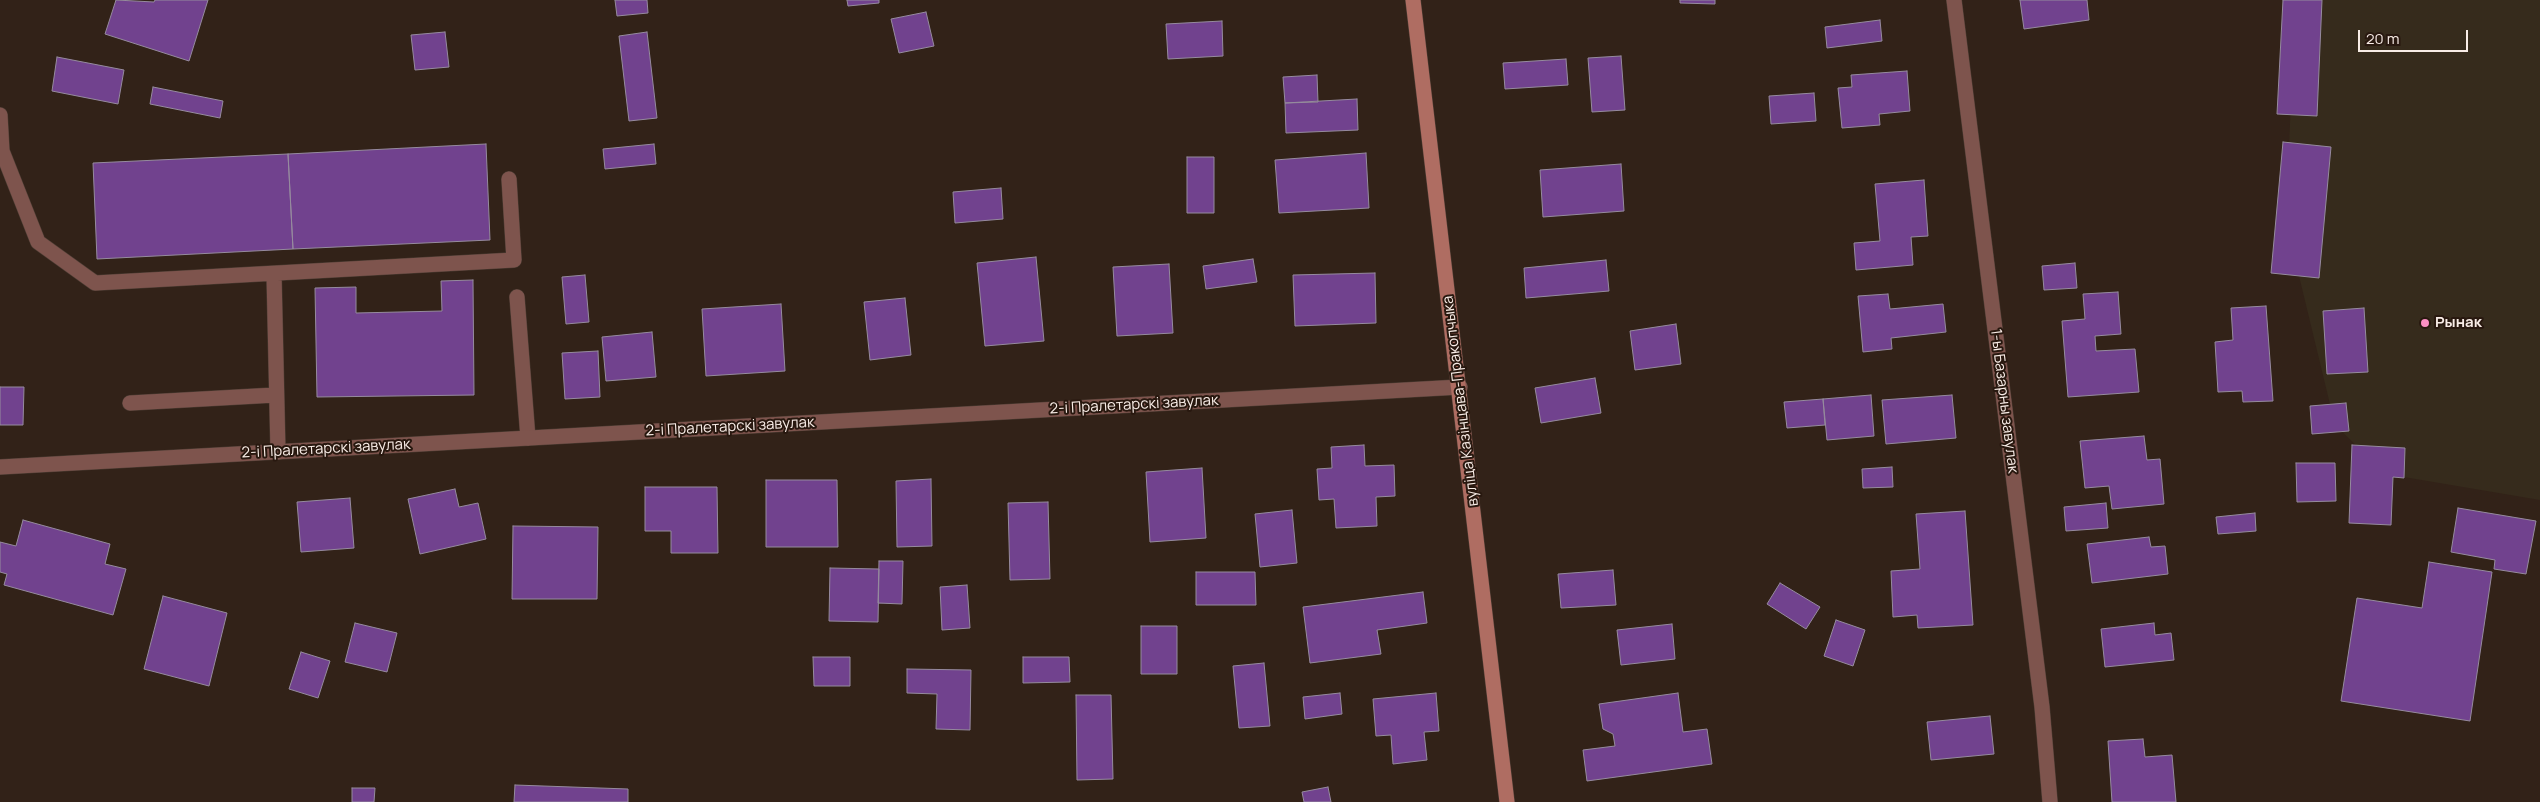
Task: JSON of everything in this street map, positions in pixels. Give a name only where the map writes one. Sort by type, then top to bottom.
[{"type":"street","name":"вуліца Казінцава-Пракопчыка","points":[[1413,0],[1460,387],[1507,802]]},
{"type":"street","name":"1-ы Базарны завулак","points":[[1954,0],[2042,707],[2050,802]]},
{"type":"street","points":[[0,115],[2,151],[38,242],[95,283],[514,260],[509,179]]},
{"type":"street","points":[[274,274],[275,395],[278,452]]},
{"type":"street","points":[[517,297],[528,438]]},
{"type":"street","name":"2-і Пралетарскі завулак","points":[[0,467],[1460,387]]},
{"type":"street","points":[[130,403],[275,395]]},
{"type":"shaded area","name":"Рынак","points":[[2295,0],[2540,0],[2540,500],[2386,474],[2335,425],[2286,222]]},
{"type":"building","points":[[116,0],[154,2],[155,0],[208,0],[189,61],[105,34]]},
{"type":"building","points":[[615,0],[647,0],[648,13],[617,16]]},
{"type":"building","points":[[847,0],[879,0],[879,3],[848,6]]},
{"type":"building","points":[[1680,0],[1715,0],[1715,4],[1680,3]]},
{"type":"building","points":[[2020,0],[2087,0],[2089,20],[2024,29]]},
{"type":"building","points":[[2283,0],[2322,0],[2317,116],[2277,114]]},
{"type":"building","points":[[926,12],[934,46],[899,53],[891,19]]},
{"type":"building","points":[[1880,20],[1882,41],[1827,48],[1825,27]]},
{"type":"building","points":[[1222,21],[1223,56],[1168,59],[1166,24]]},
{"type":"building","points":[[445,32],[449,67],[415,70],[411,35]]},
{"type":"building","points":[[647,32],[657,118],[629,121],[619,36]]},
{"type":"building","points":[[1621,56],[1625,110],[1592,112],[1588,58]]},
{"type":"building","points":[[57,57],[124,70],[118,104],[52,91]]},
{"type":"building","points":[[1566,59],[1568,85],[1505,89],[1503,63]]},
{"type":"building","points":[[1907,71],[1910,111],[1879,114],[1880,125],[1842,128],[1838,88],[1852,87],[1851,75]]},
{"type":"building","points":[[1317,75],[1318,102],[1285,103],[1283,77]]},
{"type":"building","points":[[153,87],[223,101],[220,118],[150,104]]},
{"type":"building","points":[[1814,93],[1816,121],[1771,124],[1769,96]]},
{"type":"building","points":[[1357,99],[1358,130],[1286,133],[1285,103]]},
{"type":"building","points":[[2283,142],[2331,147],[2319,278],[2271,273]]},
{"type":"building","points":[[486,144],[490,240],[293,249],[288,154]]},
{"type":"building","points":[[654,144],[656,164],[605,169],[603,149]]},
{"type":"building","points":[[1366,153],[1369,208],[1279,213],[1275,160]]},
{"type":"building","points":[[288,154],[293,249],[97,259],[93,163]]},
{"type":"building","points":[[1187,157],[1214,157],[1214,213],[1187,213]]},
{"type":"building","points":[[1621,164],[1624,211],[1543,217],[1540,170]]},
{"type":"building","points":[[1924,180],[1928,236],[1911,237],[1913,265],[1856,270],[1854,243],[1880,241],[1875,184]]},
{"type":"building","points":[[1001,188],[1003,219],[955,223],[953,192]]},
{"type":"building","points":[[1036,257],[1044,341],[985,346],[977,263]]},
{"type":"building","points":[[1253,259],[1257,282],[1206,289],[1203,266]]},
{"type":"building","points":[[1606,260],[1609,291],[1526,298],[1524,268]]},
{"type":"building","points":[[2075,263],[2077,288],[2044,290],[2042,266]]},
{"type":"building","points":[[1169,264],[1173,333],[1117,336],[1113,267]]},
{"type":"building","points":[[1375,273],[1376,323],[1295,326],[1293,275]]},
{"type":"building","points":[[585,275],[589,322],[566,324],[562,277]]},
{"type":"building","points":[[473,280],[474,395],[317,397],[315,288],[356,287],[356,313],[442,311],[441,281]]},
{"type":"building","points":[[2118,292],[2121,334],[2095,336],[2096,351],[2135,349],[2139,392],[2068,397],[2062,321],[2085,319],[2083,294]]},
{"type":"building","points":[[1888,294],[1890,309],[1943,304],[1946,332],[1891,338],[1892,349],[1863,352],[1858,296]]},
{"type":"building","points":[[905,298],[911,355],[870,360],[864,302]]},
{"type":"building","points":[[781,304],[785,371],[706,376],[702,309]]},
{"type":"building","points":[[2266,306],[2273,401],[2243,402],[2242,391],[2218,392],[2215,342],[2233,340],[2231,308]]},
{"type":"building","points":[[2364,308],[2368,372],[2327,374],[2323,311]]},
{"type":"building","points":[[1676,324],[1681,364],[1635,370],[1630,331]]},
{"type":"building","points":[[652,332],[656,377],[606,381],[602,337]]},
{"type":"building","points":[[598,351],[600,397],[565,399],[562,353]]},
{"type":"building","points":[[1595,378],[1601,413],[1541,423],[1535,388]]},
{"type":"building","points":[[0,387],[24,387],[23,425],[0,425]]},
{"type":"building","points":[[1871,395],[1874,436],[1827,440],[1823,399]]},
{"type":"building","points":[[1952,395],[1956,438],[1886,444],[1882,400]]},
{"type":"building","points":[[1823,399],[1825,425],[1787,428],[1784,402]]},
{"type":"building","points":[[2346,403],[2349,431],[2312,434],[2310,406]]},
{"type":"building","points":[[2144,436],[2147,460],[2160,459],[2164,504],[2112,509],[2109,486],[2085,488],[2080,441]]},
{"type":"building","points":[[1364,445],[1365,466],[1394,465],[1395,496],[1376,497],[1377,526],[1336,528],[1334,499],[1319,500],[1317,469],[1332,468],[1331,447]]},
{"type":"building","points":[[2352,445],[2405,448],[2404,478],[2393,477],[2391,525],[2349,523]]},
{"type":"building","points":[[2296,463],[2335,463],[2336,501],[2297,502]]},
{"type":"building","points":[[1892,467],[1893,487],[1863,488],[1862,469]]},
{"type":"building","points":[[1202,468],[1206,538],[1150,542],[1146,472]]},
{"type":"building","points":[[931,479],[932,546],[897,547],[896,481]]},
{"type":"building","points":[[766,480],[837,480],[838,547],[766,547]]},
{"type":"building","points":[[645,487],[717,487],[718,553],[671,553],[671,531],[645,531]]},
{"type":"building","points":[[455,489],[459,507],[478,503],[486,539],[420,554],[408,499]]},
{"type":"building","points":[[350,498],[354,548],[301,552],[297,502]]},
{"type":"building","points":[[1048,502],[1050,579],[1010,580],[1008,503]]},
{"type":"building","points":[[2106,503],[2108,528],[2066,531],[2064,507]]},
{"type":"building","points":[[2458,508],[2536,521],[2526,574],[2494,569],[2495,560],[2451,552]]},
{"type":"building","points":[[1292,510],[1297,563],[1260,567],[1255,514]]},
{"type":"building","points":[[1965,511],[1973,625],[1918,628],[1917,615],[1893,617],[1891,571],[1920,569],[1916,514]]},
{"type":"building","points":[[2255,513],[2256,531],[2218,534],[2216,517]]},
{"type":"building","points":[[23,520],[110,544],[105,564],[126,569],[113,615],[4,585],[7,574],[0,572],[0,542],[16,546]]},
{"type":"building","points":[[513,526],[598,527],[597,599],[512,599]]},
{"type":"building","points":[[2149,537],[2151,547],[2165,546],[2168,574],[2092,583],[2087,544]]},
{"type":"building","points":[[879,561],[903,561],[902,604],[878,603]]},
{"type":"building","points":[[2429,562],[2492,572],[2470,721],[2341,701],[2357,598],[2422,608]]},
{"type":"building","points":[[830,568],[879,569],[878,622],[829,621]]},
{"type":"building","points":[[1613,570],[1616,605],[1561,608],[1558,574]]},
{"type":"building","points":[[1196,572],[1255,572],[1256,605],[1196,605]]},
{"type":"building","points":[[1780,583],[1820,607],[1806,629],[1767,604]]},
{"type":"building","points":[[967,585],[970,628],[942,630],[940,587]]},
{"type":"building","points":[[1423,592],[1427,623],[1377,630],[1381,654],[1310,663],[1303,607]]},
{"type":"building","points":[[163,596],[227,613],[209,686],[144,669]]},
{"type":"building","points":[[1836,620],[1865,630],[1853,666],[1824,656]]},
{"type":"building","points":[[355,623],[397,633],[387,672],[345,662]]},
{"type":"building","points":[[2154,623],[2155,635],[2171,633],[2174,660],[2105,667],[2101,629]]},
{"type":"building","points":[[1672,624],[1675,659],[1621,665],[1617,630]]},
{"type":"building","points":[[1141,626],[1177,626],[1177,674],[1141,674]]},
{"type":"building","points":[[301,652],[330,661],[318,698],[289,689]]},
{"type":"building","points":[[813,657],[850,657],[850,686],[814,686]]},
{"type":"building","points":[[1023,657],[1069,657],[1070,682],[1023,683]]},
{"type":"building","points":[[1264,663],[1270,726],[1239,728],[1233,666]]},
{"type":"building","points":[[907,669],[971,670],[970,730],[936,729],[937,694],[907,693]]},
{"type":"building","points":[[1340,693],[1342,714],[1305,719],[1303,697]]},
{"type":"building","points":[[1436,693],[1439,731],[1424,732],[1427,760],[1393,764],[1391,735],[1376,736],[1373,699]]},
{"type":"building","points":[[1678,693],[1683,732],[1707,729],[1712,764],[1587,781],[1583,750],[1615,746],[1613,734],[1603,729],[1599,704]]},
{"type":"building","points":[[1076,695],[1111,695],[1113,779],[1077,780]]},
{"type":"building","points":[[1990,716],[1994,754],[1931,760],[1927,722]]},
{"type":"building","points":[[2143,739],[2145,757],[2172,755],[2176,802],[2112,802],[2108,741]]},
{"type":"building","points":[[515,785],[628,789],[628,802],[514,802]]},
{"type":"building","points":[[1328,787],[1331,802],[1304,802],[1302,792]]},
{"type":"building","points":[[352,788],[375,788],[374,802],[352,802]]},
{"type":"place","name":"Рынак","points":[[2425,323]]}]
